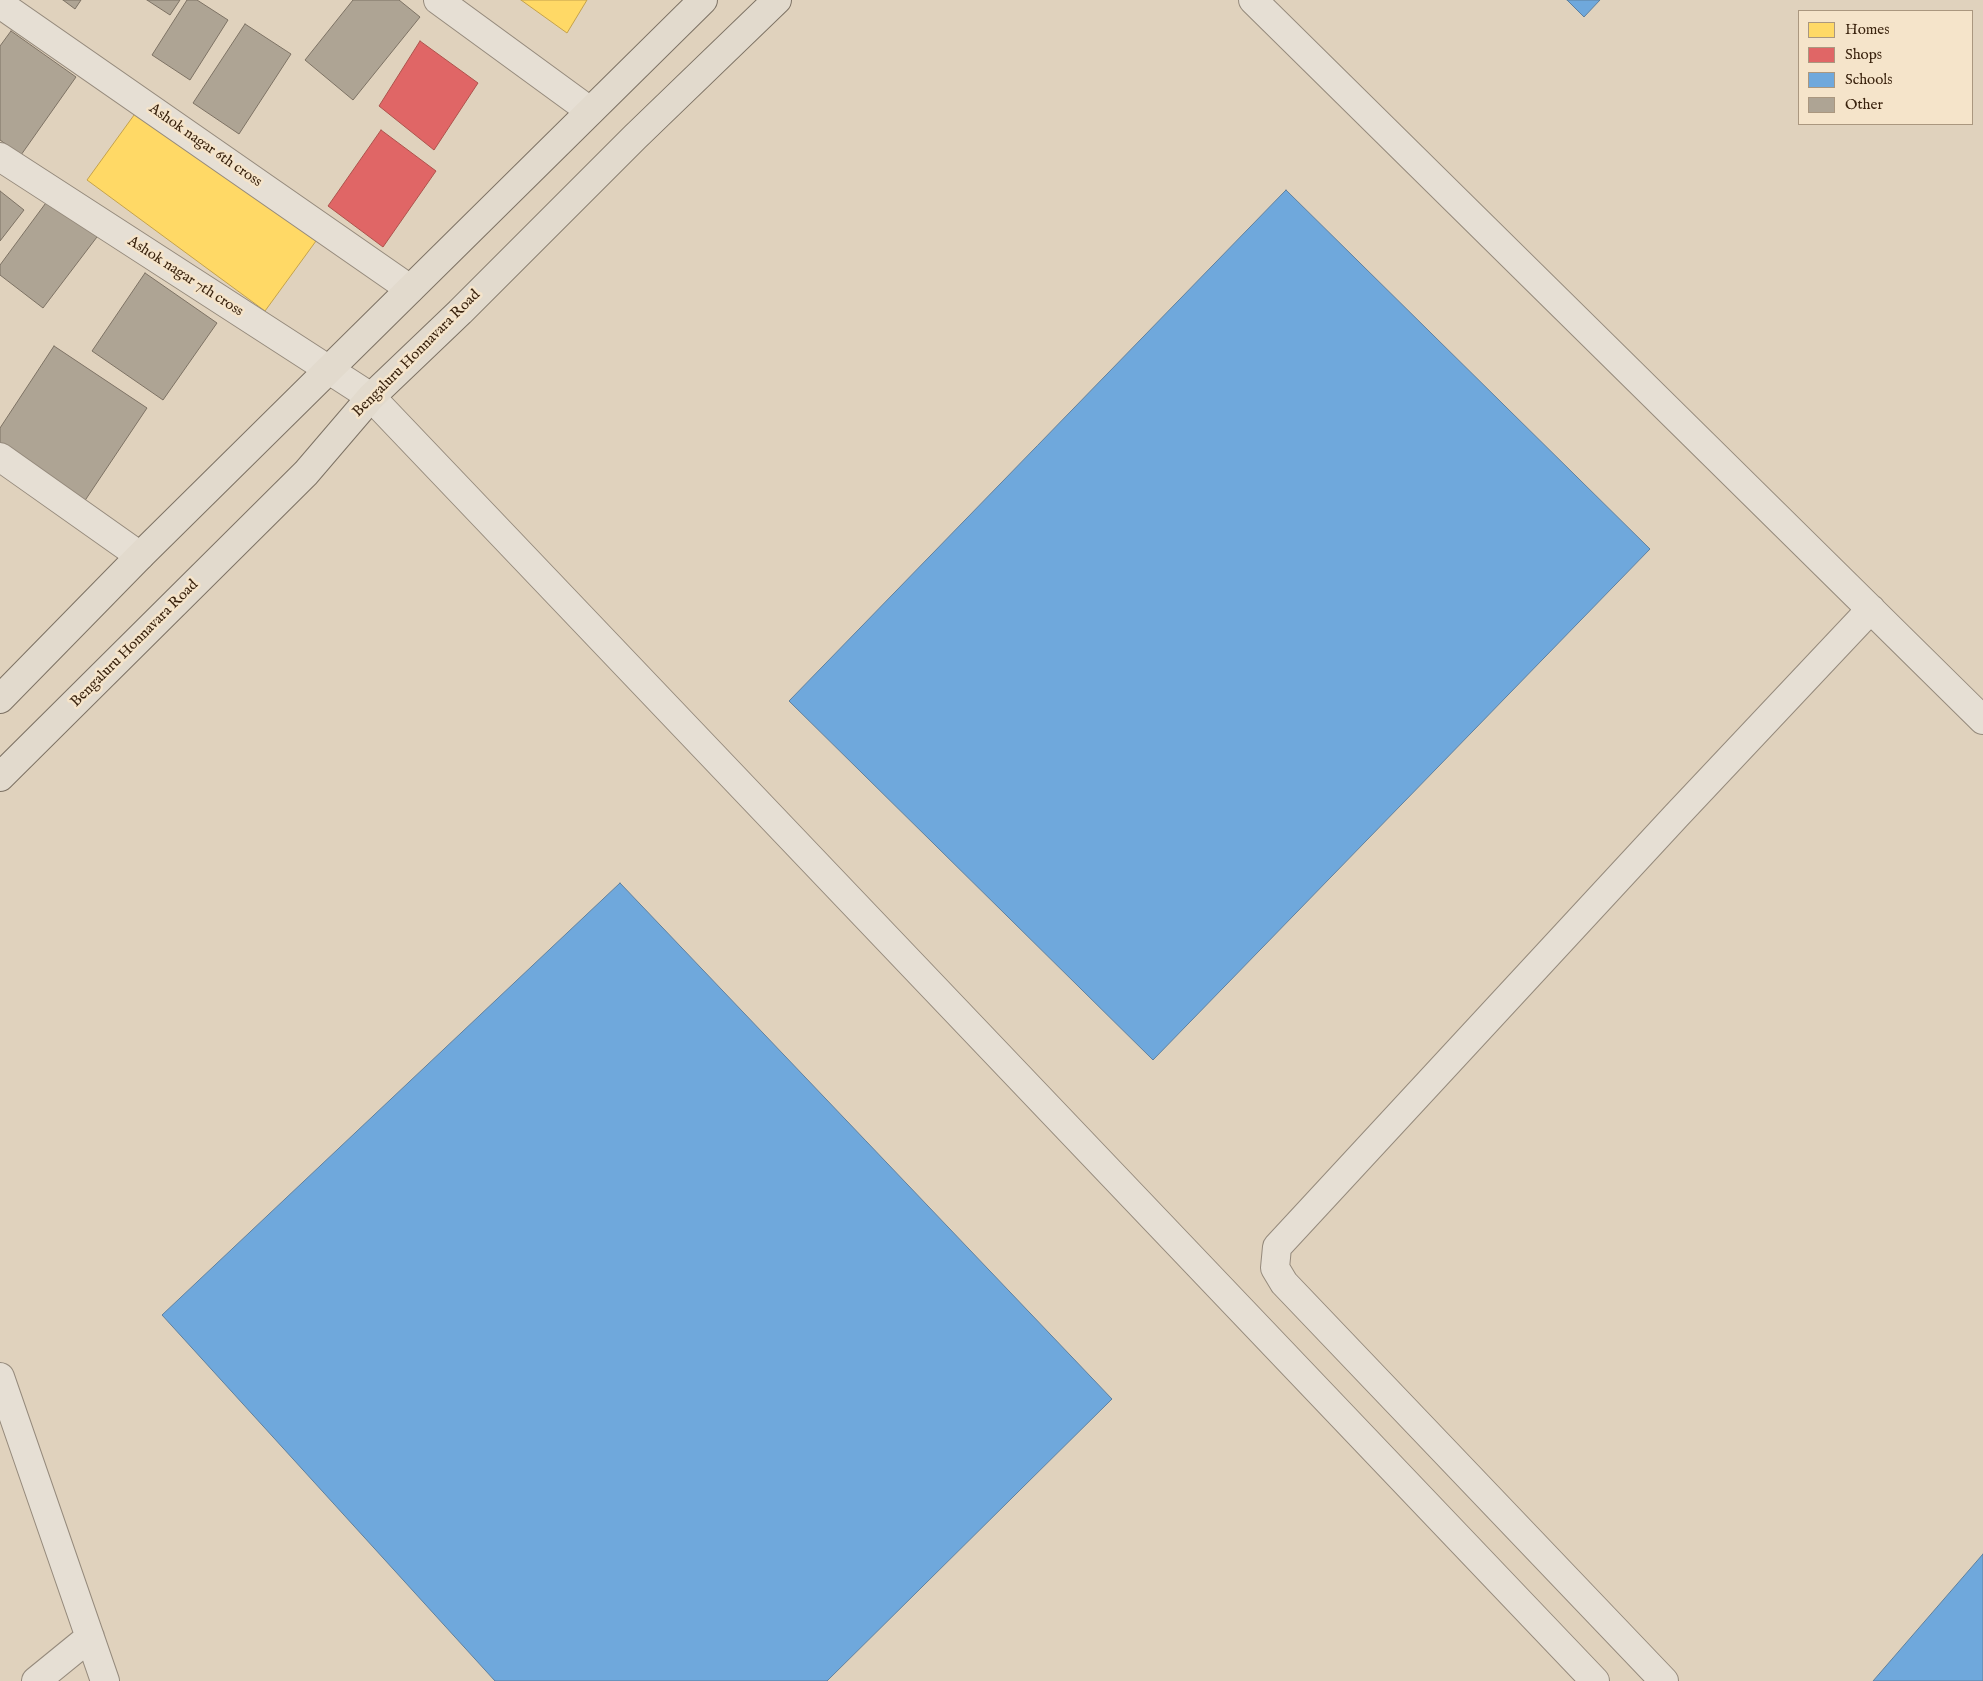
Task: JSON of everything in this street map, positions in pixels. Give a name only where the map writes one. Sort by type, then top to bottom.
[{"type":"main road","points":[[0,699],[140,556],[703,0]]},
{"type":"main road","name":"Bengaluru Honnavara Road","points":[[0,777],[306,473],[371,397],[460,312],[635,136],[777,0]]},
{"type":"street","points":[[438,0],[590,111]]},
{"type":"street","points":[[1253,0],[1983,720]]},
{"type":"street","name":"Ashok nagar 6th cross","points":[[0,4],[410,288]]},
{"type":"street","name":"Ashok nagar 7th cross","points":[[0,157],[371,397],[1595,1681]]},
{"type":"street","points":[[0,457],[140,556]]},
{"type":"street","points":[[1664,1681],[1284,1283],[1275,1268],[1277,1247],[1676,816],[1871,609]]},
{"type":"street","points":[[0,1377],[105,1681]]},
{"type":"street","points":[[36,1681],[90,1637]]},
{"type":"building: Homes","points":[[521,0],[587,0],[567,33]]},
{"type":"building: Homes","points":[[137,111],[316,241],[265,311],[87,180]]},
{"type":"building: Shops","points":[[420,41],[478,83],[434,150],[379,106]]},
{"type":"building: Shops","points":[[381,130],[436,171],[383,247],[328,206]]},
{"type":"building: Schools","points":[[1567,0],[1600,0],[1584,17]]},
{"type":"building: Schools","points":[[1286,190],[1650,549],[1153,1060],[789,701]]},
{"type":"building: Schools","points":[[620,883],[1112,1399],[827,1681],[495,1681],[162,1315]]},
{"type":"building: Schools","points":[[1983,1554],[1983,1681],[1873,1681]]},
{"type":"building: Other","points":[[63,0],[81,0],[75,9]]},
{"type":"building: Other","points":[[147,0],[180,0],[170,15]]},
{"type":"building: Other","points":[[187,0],[197,0],[228,20],[190,80],[152,55]]},
{"type":"building: Other","points":[[353,0],[399,0],[420,17],[353,100],[305,60]]},
{"type":"building: Other","points":[[245,24],[291,54],[239,134],[193,103]]},
{"type":"building: Other","points":[[11,31],[76,77],[21,155],[0,140],[0,46]]},
{"type":"building: Other","points":[[0,191],[24,210],[0,241]]},
{"type":"building: Other","points":[[51,196],[100,233],[43,308],[0,275],[0,265]]},
{"type":"building: Other","points":[[145,273],[217,323],[163,400],[92,351]]},
{"type":"building: Other","points":[[54,346],[147,408],[84,502],[0,446],[0,428]]}]
